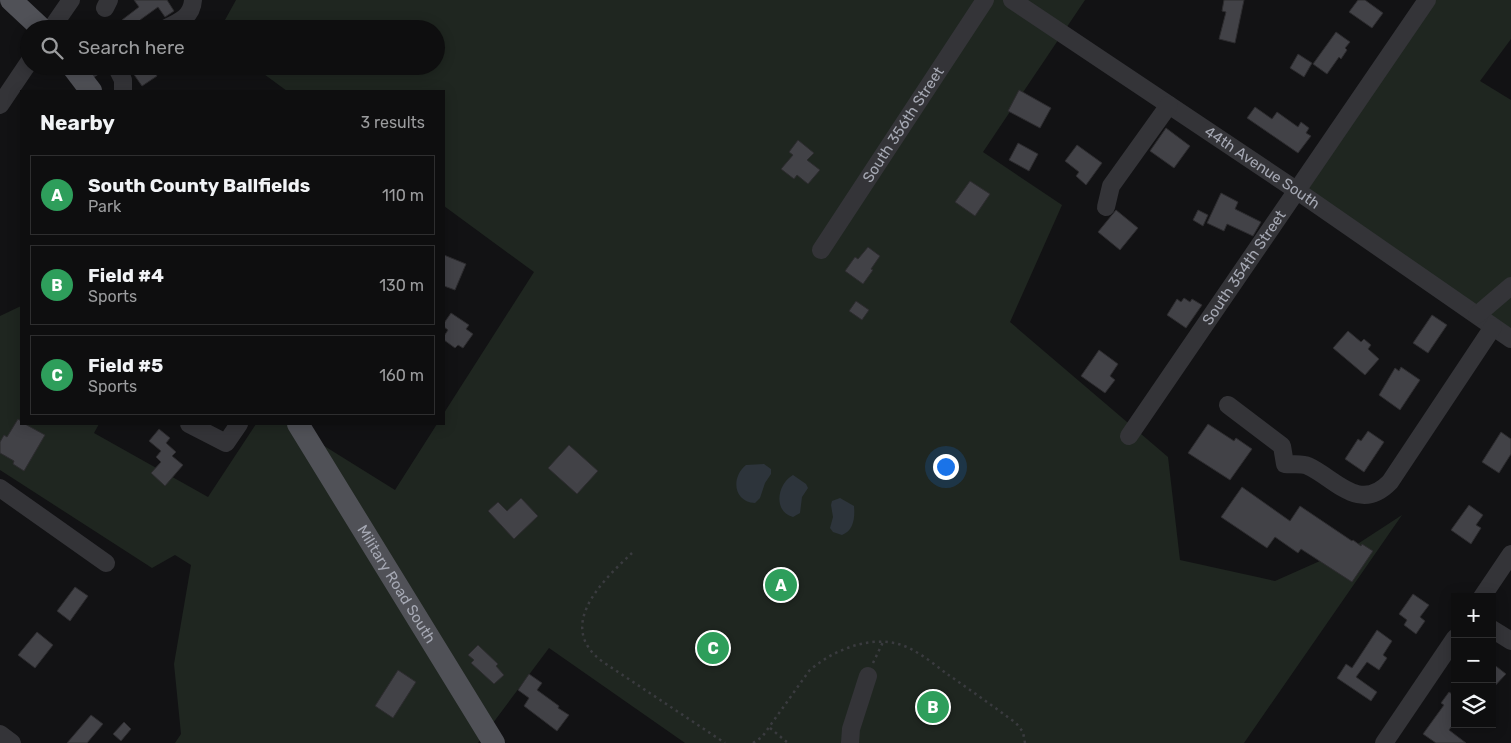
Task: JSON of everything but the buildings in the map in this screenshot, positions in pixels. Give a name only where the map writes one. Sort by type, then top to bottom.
[{"type":"main road","points":[[11,0],[32,20]]},
{"type":"main road","name":"Military Road South","points":[[299,425],[494,743]]},
{"type":"street","points":[[57,20],[71,0]]},
{"type":"street","points":[[182,20],[190,14],[193,0]]},
{"type":"street","name":"South 356th Street","points":[[821,250],[985,0]]},
{"type":"street","name":"44th Avenue South","points":[[1012,0],[1296,190],[1511,339]]},
{"type":"street","name":"South 354th Street","points":[[1129,436],[1427,0]]},
{"type":"street","points":[[0,105],[20,75]]},
{"type":"street","points":[[120,75],[123,80],[123,90]]},
{"type":"street","points":[[1106,208],[1111,186],[1169,105]]},
{"type":"street","points":[[1477,315],[1511,286]]},
{"type":"street","points":[[1228,405],[1282,446],[1285,464],[1307,465],[1341,489],[1353,493],[1377,492],[1385,488],[1390,482],[1493,327]]},
{"type":"street","points":[[191,425],[226,443],[238,425]]},
{"type":"street","points":[[0,488],[106,563]]},
{"type":"street","points":[[1485,593],[1511,554]]},
{"type":"street","points":[[1496,631],[1511,641]]},
{"type":"street","points":[[1384,743],[1451,644]]},
{"type":"street","points":[[850,743],[851,729],[868,676]]},
{"type":"street","points":[[0,734],[12,743]]},
{"type":"path","points":[[632,553],[603,583],[586,610],[581,629],[585,642],[592,654],[603,662],[725,743]]},
{"type":"path","points":[[753,743],[770,728],[809,671],[818,663],[857,646],[870,642],[883,642],[895,643],[921,655],[1020,726],[1025,743]]},
{"type":"path","points":[[868,676],[883,642]]},
{"type":"path","points":[[770,728],[788,743]]},
{"type":"shaded area","points":[[236,0],[1085,0],[983,152],[1062,205],[1010,322],[1168,457],[1180,560],[1275,581],[1356,545],[1402,515],[1244,743],[685,743],[549,648],[478,743],[175,743],[181,734],[174,664],[191,565],[175,555],[152,568],[0,470],[0,316],[20,306],[20,425],[98,425],[94,433],[208,497],[255,425],[291,425],[395,490],[436,425],[445,425],[445,411],[534,272],[445,207],[445,90],[286,90],[265,75],[445,75],[445,20],[225,20]]},
{"type":"shaded area","points":[[1427,0],[1511,0],[1511,39],[1480,81],[1511,100],[1511,339],[1296,190]]},
{"type":"shaded area","points":[[764,464],[771,469],[771,474],[765,483],[760,498],[755,503],[748,502],[739,494],[736,482],[738,476],[746,465]]},
{"type":"shaded area","points":[[793,475],[806,484],[808,488],[802,497],[800,513],[793,517],[786,514],[782,509],[779,497],[784,484]]},
{"type":"shaded area","points":[[840,498],[854,506],[854,519],[851,527],[842,535],[833,532],[830,528],[833,517],[832,501]]},
{"type":"place","name":"South County Ballfields","points":[[781,585]]},
{"type":"place","name":"Field #5","points":[[713,648]]},
{"type":"place","name":"Field #4","points":[[933,707]]}]
